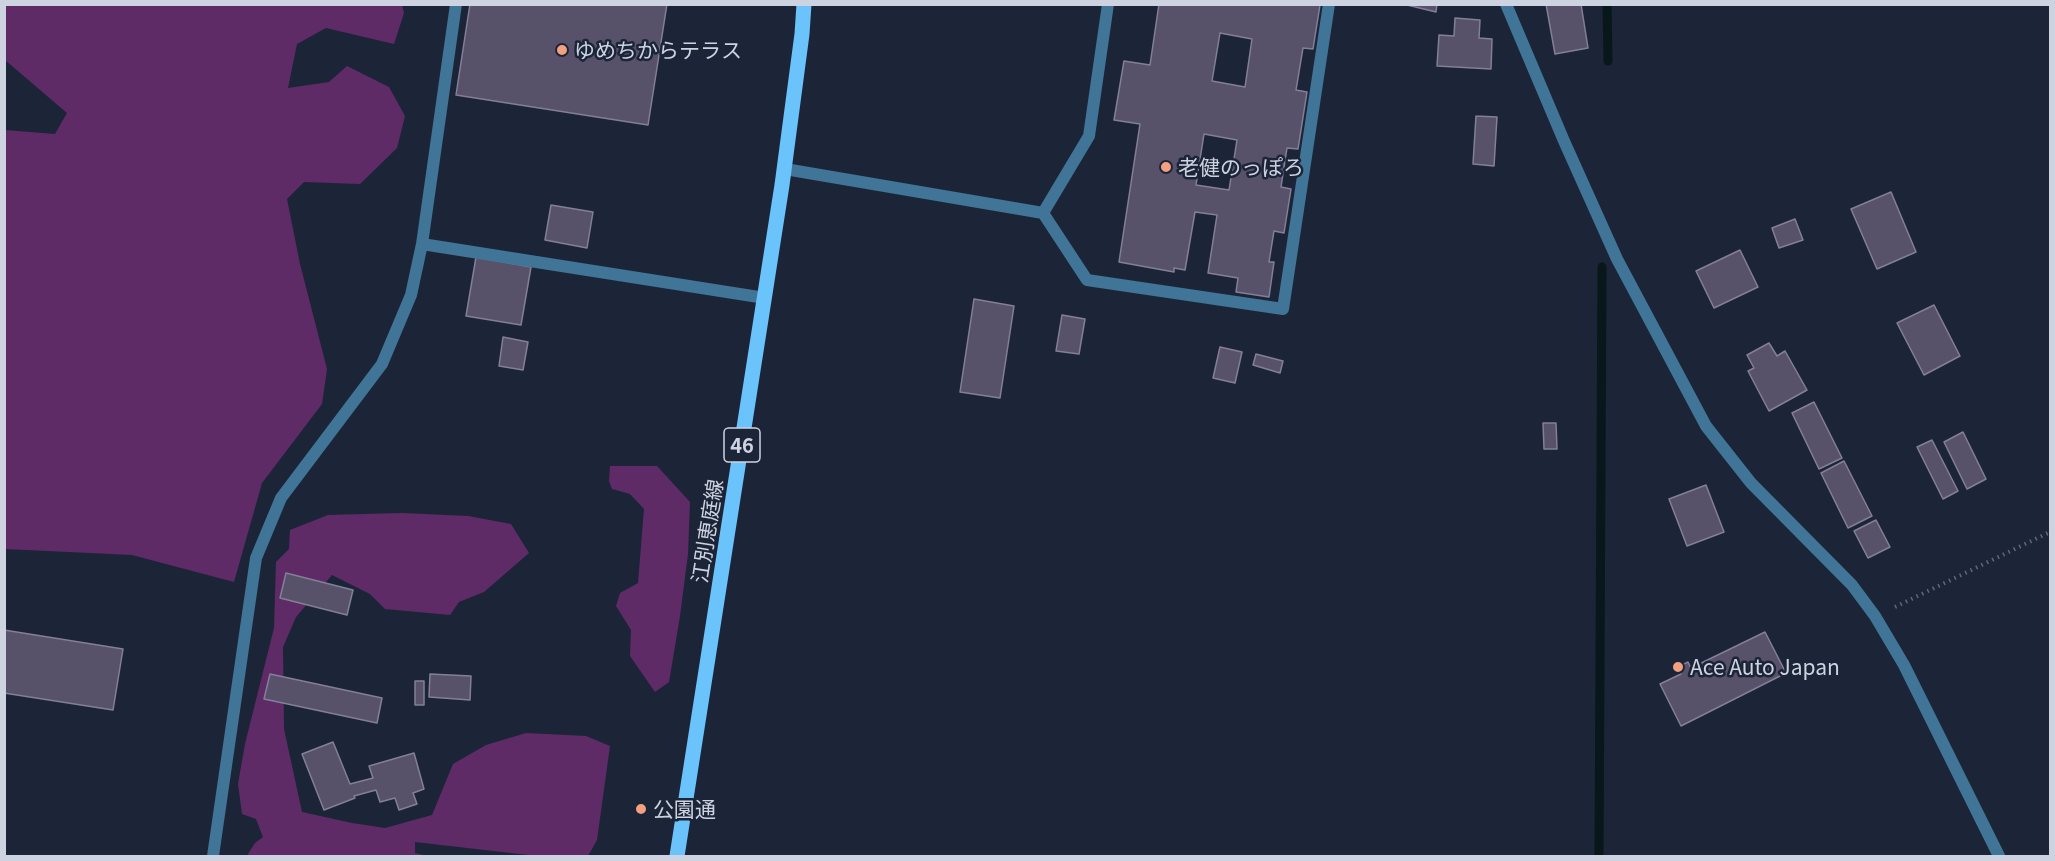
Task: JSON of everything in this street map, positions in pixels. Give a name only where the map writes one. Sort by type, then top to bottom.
[{"type":"main road","name":"江別恵庭線","points":[[677,856],[765,298],[802,34],[804,4]]},
{"type":"main road","name":"江別恵庭線","points":[[802,34],[811,4]]},
{"type":"street","points":[[213,856],[256,558],[281,498],[382,364],[411,295],[422,244],[456,4]]},
{"type":"street","points":[[1043,213],[1089,136],[1108,4]]},
{"type":"street","points":[[784,169],[1043,213],[1087,280],[1283,309],[1329,4]]},
{"type":"street","points":[[1506,4],[1617,260],[1706,426],[1751,483],[1852,585],[1875,616],[1904,665],[1999,856]]},
{"type":"street","points":[[422,244],[765,298]]},
{"type":"path","points":[[1875,616],[2050,532]]},
{"type":"shaded area","points":[[5,4],[402,5],[404,13],[394,44],[326,28],[297,44],[288,88],[329,82],[347,66],[389,87],[405,116],[397,148],[360,184],[304,182],[287,199],[300,264],[327,369],[322,404],[262,483],[234,582],[132,555],[5,549],[5,130],[55,134],[67,113],[5,60]]},
{"type":"shaded area","points":[[610,466],[657,466],[690,502],[688,554],[669,682],[655,692],[630,656],[631,630],[616,606],[620,593],[638,583],[644,509],[630,494],[612,489],[609,481]]},
{"type":"shaded area","points":[[402,513],[468,516],[511,524],[529,553],[484,592],[459,602],[450,615],[385,609],[370,594],[332,575],[296,617],[283,647],[284,729],[302,812],[385,828],[432,815],[453,764],[486,745],[526,733],[586,736],[610,746],[597,840],[588,856],[537,856],[415,842],[415,853],[428,856],[249,856],[255,843],[263,837],[256,819],[242,814],[238,784],[245,744],[274,628],[276,562],[289,549],[290,530],[328,515]]},
{"type":"building","name":"ゆめちからテラス","points":[[470,4],[667,4],[648,125],[456,95]]},
{"type":"building","name":"老健のっぽろ","points":[[1159,4],[1320,5],[1313,49],[1303,48],[1296,90],[1307,92],[1298,149],[1287,148],[1281,187],[1291,189],[1284,233],[1274,231],[1269,262],[1274,262],[1269,297],[1236,292],[1238,278],[1208,273],[1217,215],[1195,212],[1185,270],[1174,268],[1174,272],[1119,262],[1140,124],[1114,120],[1124,61],[1150,65]],"holes":[[[1220,33],[1252,39],[1245,87],[1212,81]],[[1204,134],[1237,140],[1229,190],[1196,185]]]},
{"type":"building","points":[[1403,4],[1437,4],[1436,12]]},
{"type":"building","points":[[1546,4],[1581,4],[1588,48],[1555,54]]},
{"type":"building","points":[[1455,18],[1480,20],[1479,38],[1492,39],[1491,69],[1437,66],[1439,35],[1454,36]]},
{"type":"building","points":[[1476,116],[1497,117],[1494,166],[1473,164]]},
{"type":"building","points":[[1891,192],[1916,252],[1877,269],[1851,209]]},
{"type":"building","points":[[551,205],[593,212],[587,248],[545,240]]},
{"type":"building","points":[[1795,219],[1803,240],[1779,248],[1772,228]]},
{"type":"building","points":[[1740,250],[1758,287],[1714,308],[1696,271]]},
{"type":"building","points":[[476,257],[531,267],[521,325],[466,316]]},
{"type":"building","points":[[974,299],[1014,306],[1000,398],[960,392]]},
{"type":"building","points":[[1934,305],[1960,356],[1924,375],[1897,323]]},
{"type":"building","points":[[1062,315],[1085,319],[1079,354],[1056,351]]},
{"type":"building","points":[[503,337],[528,342],[523,370],[499,366]]},
{"type":"building","points":[[1769,343],[1777,356],[1785,351],[1807,390],[1769,411],[1748,371],[1754,368],[1747,355]]},
{"type":"building","points":[[1220,347],[1242,352],[1235,383],[1213,378]]},
{"type":"building","points":[[1256,354],[1283,361],[1280,373],[1253,365]]},
{"type":"building","points":[[1814,402],[1842,458],[1819,469],[1792,413]]},
{"type":"building","points":[[1543,423],[1556,423],[1557,449],[1544,449]]},
{"type":"building","points":[[1963,432],[1986,479],[1967,489],[1944,442]]},
{"type":"building","points":[[1932,440],[1958,491],[1943,499],[1917,447]]},
{"type":"building","points":[[1844,461],[1872,516],[1848,528],[1821,473]]},
{"type":"building","points":[[1706,485],[1724,532],[1687,546],[1669,499]]},
{"type":"building","points":[[1876,520],[1890,547],[1868,558],[1854,531]]},
{"type":"building","points":[[286,573],[353,590],[347,615],[280,598]]},
{"type":"building","points":[[4,630],[123,649],[113,710],[4,693]]},
{"type":"building","points":[[1765,632],[1786,673],[1681,726],[1660,684],[1681,674],[1678,667],[1688,662],[1691,668]]},
{"type":"building","points":[[270,674],[382,698],[377,723],[264,699]]},
{"type":"building","points":[[430,674],[471,676],[470,700],[429,697]]},
{"type":"building","points":[[415,681],[424,681],[424,705],[415,705]]},
{"type":"building","points":[[333,742],[350,784],[373,778],[369,766],[414,753],[424,789],[413,793],[417,804],[399,810],[395,798],[380,802],[376,790],[354,796],[355,798],[324,810],[302,754]]},
{"type":"waterway","points":[[1607,4],[1608,61]]},
{"type":"waterway","points":[[1599,856],[1602,267]]},
{"type":"place","name":"ゆめちからテラス","points":[[562,50]]},
{"type":"place","name":"老健のっぽろ","points":[[1166,167]]},
{"type":"place","name":"Ace Auto Japan","points":[[1678,667]]},
{"type":"place","name":"公園通","points":[[641,809]]}]
